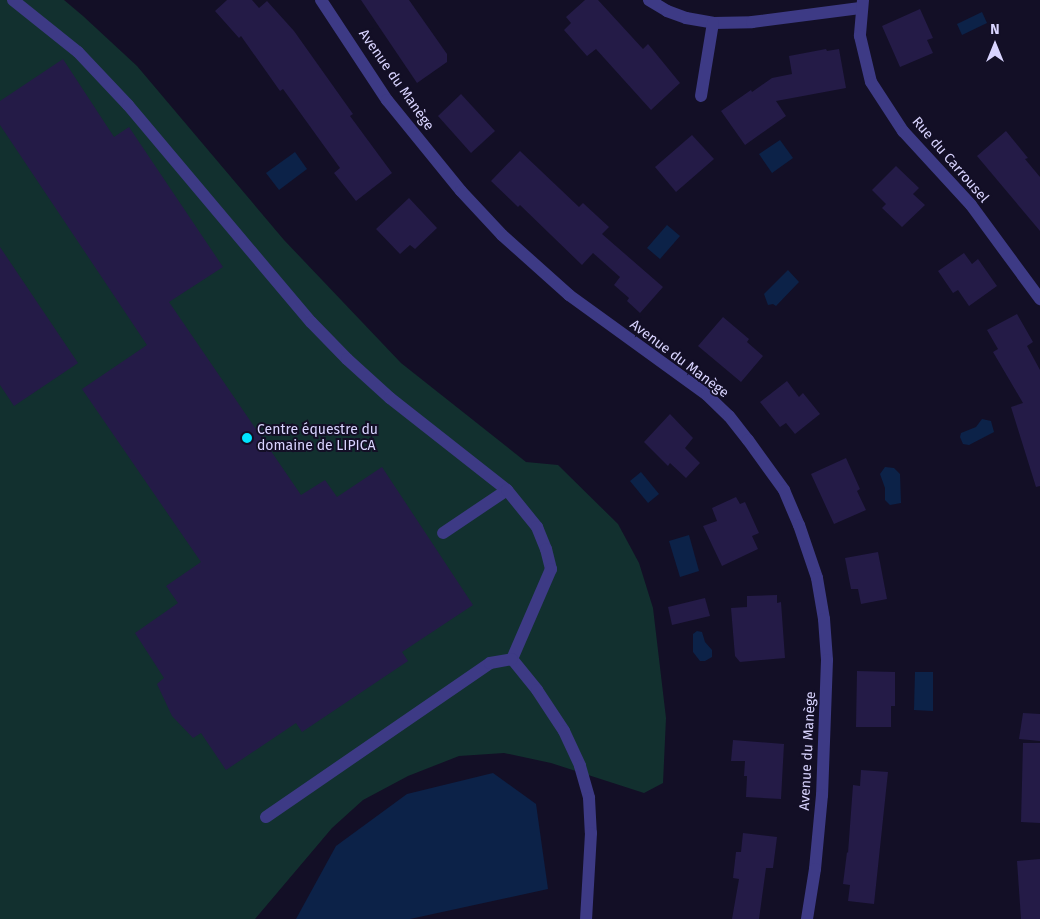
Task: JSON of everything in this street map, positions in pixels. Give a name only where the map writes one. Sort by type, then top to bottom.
[{"type":"street","points":[[13,0],[78,52],[122,99],[311,322],[347,359],[390,398],[507,490],[537,527],[546,549],[550,569],[512,659]]},
{"type":"street","name":"Avenue du Manège","points":[[321,0],[388,100],[461,191],[502,235],[568,295],[707,395],[748,440],[784,490],[800,525],[817,578],[824,619],[827,660],[822,795],[815,869],[807,919]]},
{"type":"street","points":[[649,0],[667,11],[686,18],[713,23],[752,22],[862,4]]},
{"type":"street","name":"Rue du Carrousel","points":[[862,4],[860,36],[871,82],[903,131],[971,205],[1040,300]]},
{"type":"street","points":[[701,96],[713,23]]},
{"type":"street","points":[[443,533],[507,490]]},
{"type":"street","points":[[266,818],[490,663],[512,659]]},
{"type":"street","points":[[512,659],[537,690],[564,730],[589,798],[591,833],[586,919]]},
{"type":"green space","name":"Centre équestre du domaine de LIPICA","points":[[0,0],[64,0],[83,16],[137,66],[284,240],[401,363],[526,462],[558,465],[618,524],[639,563],[653,608],[666,718],[663,783],[644,793],[551,763],[504,753],[459,756],[408,776],[363,800],[332,828],[255,919],[0,919]]},
{"type":"water","points":[[982,12],[987,23],[962,35],[957,24]]},
{"type":"water","points":[[780,140],[793,158],[772,173],[759,154]]},
{"type":"water","points":[[295,152],[307,169],[279,190],[266,173]]},
{"type":"water","points":[[667,225],[680,236],[660,259],[647,248]]},
{"type":"water","points":[[788,270],[799,282],[776,306],[773,304],[768,305],[764,294]]},
{"type":"water","points":[[982,419],[991,421],[994,432],[969,445],[963,444],[960,437],[961,433],[976,427]]},
{"type":"water","points":[[885,467],[894,468],[900,474],[901,503],[890,505],[885,500],[885,488],[880,474]]},
{"type":"water","points":[[641,472],[659,494],[648,503],[630,481]]},
{"type":"water","points":[[689,535],[699,571],[680,577],[669,541]]},
{"type":"water","points":[[697,631],[702,632],[705,642],[712,650],[712,657],[705,661],[700,661],[693,652],[693,634]]},
{"type":"water","points":[[915,672],[933,672],[933,711],[914,710]]},
{"type":"water","points":[[493,773],[536,804],[548,889],[410,919],[296,919],[336,846],[407,794]]},
{"type":"building","points":[[227,0],[252,0],[259,8],[267,1],[294,31],[353,114],[350,116],[392,173],[356,201],[334,173],[340,168],[283,89],[280,91],[241,36],[239,38],[215,11]]},
{"type":"building","points":[[361,0],[409,0],[447,54],[447,62],[417,83]]},
{"type":"building","points":[[585,0],[598,0],[643,49],[648,44],[680,83],[651,110],[596,49],[587,56],[564,30],[571,23],[566,17]]},
{"type":"building","points":[[920,9],[933,38],[927,40],[933,53],[900,67],[882,26]]},
{"type":"building","points":[[826,49],[827,51],[839,49],[846,88],[776,101],[786,116],[745,145],[721,111],[772,78],[792,74],[789,56]]},
{"type":"building","points":[[63,59],[114,137],[129,127],[223,267],[169,302],[301,495],[325,480],[337,497],[382,467],[473,605],[402,652],[408,661],[302,732],[296,723],[226,770],[201,733],[193,738],[172,716],[157,684],[164,678],[135,633],[178,603],[166,586],[201,562],[82,389],[147,345],[0,125],[0,101]]},
{"type":"building","points":[[461,94],[495,131],[471,153],[438,116]]},
{"type":"building","points":[[1006,131],[1028,158],[1025,159],[1040,177],[1040,231],[977,156]]},
{"type":"building","points":[[692,135],[714,159],[676,192],[655,167]]},
{"type":"building","points":[[520,151],[579,207],[583,203],[609,227],[602,234],[663,287],[640,313],[627,301],[629,298],[614,285],[620,277],[593,253],[582,265],[520,205],[518,207],[491,181]]},
{"type":"building","points":[[896,166],[919,188],[913,194],[925,205],[902,227],[882,208],[886,204],[872,190]]},
{"type":"building","points":[[409,198],[437,228],[415,249],[410,245],[400,254],[376,229]]},
{"type":"building","points":[[0,247],[78,363],[14,406],[0,385]]},
{"type":"building","points":[[964,253],[972,264],[978,259],[997,286],[969,306],[958,290],[953,293],[938,271]]},
{"type":"building","points":[[1017,314],[1033,342],[1027,346],[1040,370],[1040,486],[1036,487],[1011,407],[1023,403],[993,352],[998,349],[987,330]]},
{"type":"building","points":[[723,317],[749,339],[747,342],[763,356],[741,382],[698,346]]},
{"type":"building","points":[[787,381],[799,397],[803,393],[820,414],[795,434],[786,423],[780,427],[760,402]]},
{"type":"building","points":[[670,414],[693,438],[685,448],[700,463],[686,478],[670,463],[668,466],[644,442]]},
{"type":"building","points":[[846,458],[860,489],[857,491],[866,510],[834,524],[811,474]]},
{"type":"building","points":[[736,497],[740,504],[745,502],[759,533],[752,536],[758,549],[722,566],[703,526],[717,521],[712,508]]},
{"type":"building","points":[[878,552],[887,599],[861,604],[858,589],[851,589],[845,558]]},
{"type":"building","points":[[777,595],[777,603],[781,602],[785,658],[740,662],[735,656],[731,608],[747,607],[747,596]]},
{"type":"building","points":[[705,598],[710,616],[672,625],[668,607]]},
{"type":"building","points":[[857,671],[895,672],[895,706],[891,706],[891,727],[856,727]]},
{"type":"building","points":[[1023,713],[1040,714],[1040,741],[1019,739]]},
{"type":"building","points":[[733,740],[784,744],[781,799],[746,797],[747,776],[744,776],[745,761],[731,761]]},
{"type":"building","points":[[1023,743],[1040,743],[1040,823],[1021,822]]},
{"type":"building","points":[[861,770],[888,772],[874,904],[848,901],[850,885],[843,884],[848,853],[853,785],[860,786]]},
{"type":"building","points":[[743,833],[777,837],[773,868],[766,868],[759,919],[732,919],[739,879],[733,878],[736,852],[741,852]]},
{"type":"building","points":[[1040,859],[1040,919],[1021,919],[1017,861]]},
{"type":"place","name":"Centre équestre du domaine de LIPICA","points":[[247,438]]}]
